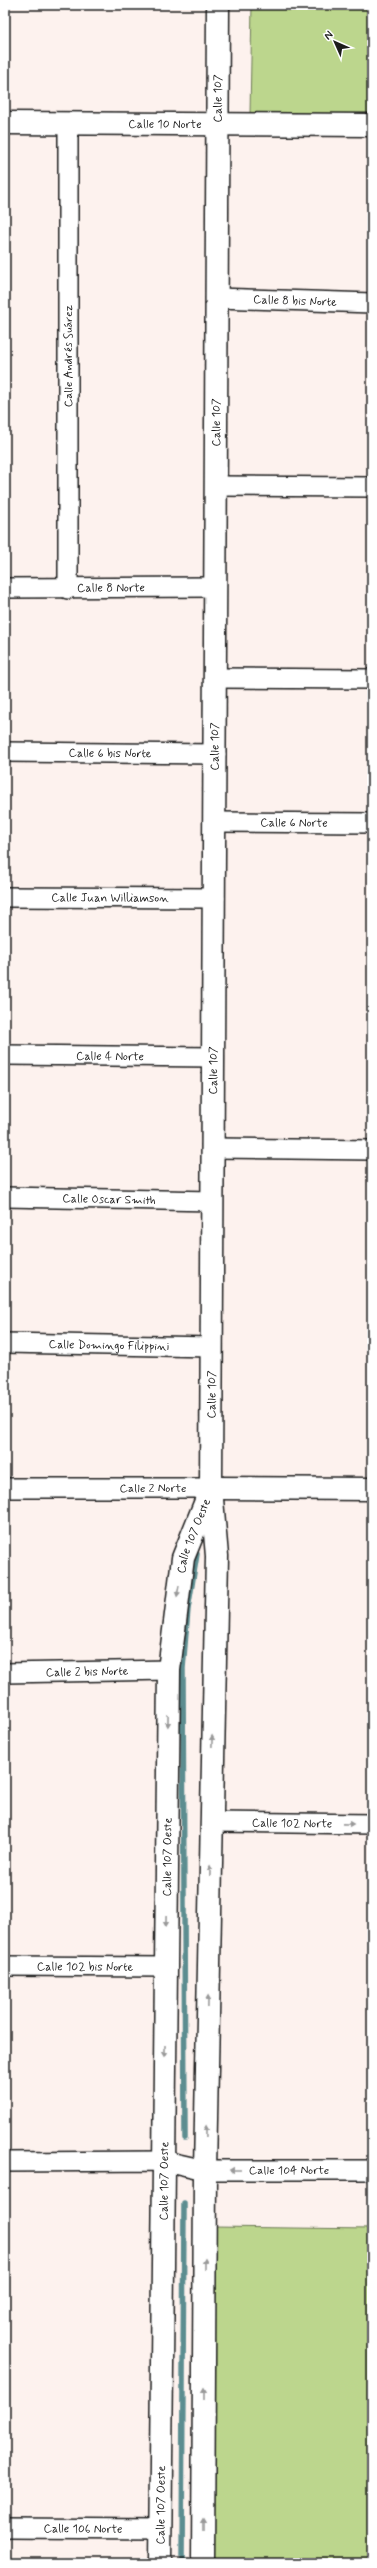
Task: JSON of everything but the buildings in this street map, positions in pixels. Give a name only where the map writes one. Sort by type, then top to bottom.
[{"type":"street","name":"Calle 107","points":[[211,1488],[216,754],[218,5]]},
{"type":"street","name":"Calle 10 Norte","points":[[5,123],[372,125]]},
{"type":"street","name":"Calle Andrés Suárez","points":[[68,123],[68,589]]},
{"type":"street","name":"Calle 8 bis Norte","points":[[218,298],[372,303]]},
{"type":"street","points":[[217,486],[372,487]]},
{"type":"street","name":"Calle 8 Norte","points":[[5,588],[68,589],[216,586]]},
{"type":"street","points":[[216,678],[372,679]]},
{"type":"street","name":"Calle 6 bis Norte","points":[[5,752],[216,754]]},
{"type":"street","name":"Calle 6 Norte","points":[[215,822],[372,823]]},
{"type":"street","name":"Calle Juan Williamson","points":[[5,897],[215,898]]},
{"type":"street","name":"Calle 4 Norte","points":[[5,1055],[214,1057]]},
{"type":"street","points":[[214,1148],[372,1150]]},
{"type":"street","name":"Calle Oscar Smith","points":[[5,1197],[213,1201]]},
{"type":"street","name":"Calle Domingo Filippini","points":[[5,1343],[212,1347]]},
{"type":"street","name":"Calle 2 Norte","points":[[5,1488],[372,1489]]},
{"type":"street","name":"Calle 107 Oeste","points":[[160,2563],[169,1670],[184,1558],[211,1488]]},
{"type":"street","name":"Calle 107 Oeste","points":[[203,2563],[205,2170],[217,1556],[211,1488]]},
{"type":"street","name":"Calle 2 bis Norte","points":[[5,1673],[169,1670]]},
{"type":"street","name":"Calle 102 Norte","points":[[211,1822],[372,1824]]},
{"type":"street","name":"Calle 102 bis Norte","points":[[5,1966],[165,1967]]},
{"type":"street","points":[[5,2162],[165,2161]]},
{"type":"street","name":"Calle 104 Norte","points":[[165,2161],[205,2170],[372,2170]]},
{"type":"street","name":"Calle 106 Norte","points":[[5,2528],[161,2529]]},
{"type":"green space","points":[[252,5],[372,5],[372,115],[250,114]]},
{"type":"green space","points":[[213,2227],[372,2229],[372,2563],[214,2563]]},
{"type":"waterway","points":[[185,2138],[183,1668],[188,1609],[197,1554]]},
{"type":"waterway","points":[[182,2563],[184,2203]]}]
